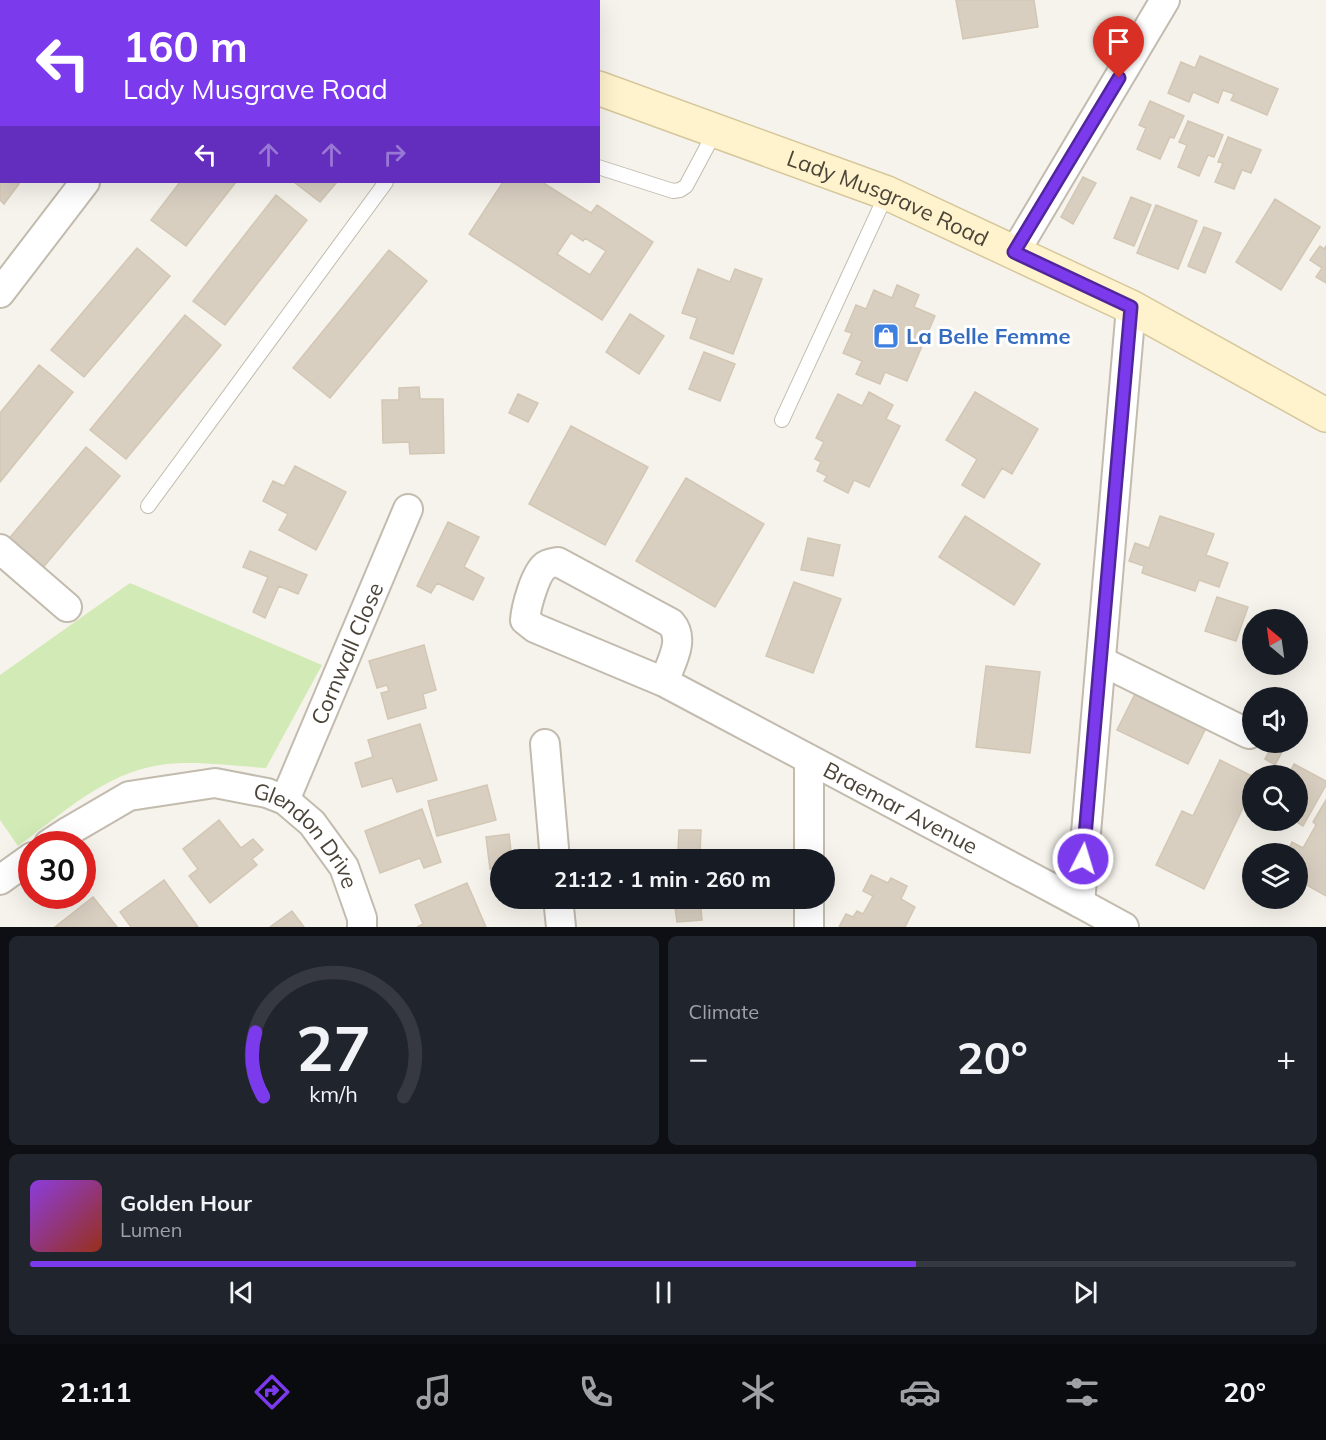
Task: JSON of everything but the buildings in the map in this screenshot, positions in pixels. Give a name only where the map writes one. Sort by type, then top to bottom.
[{"type":"main road","name":"Lady Musgrave Road","points":[[600,89],[887,193],[1131,307],[1326,415]]},
{"type":"street","points":[[1014,252],[1165,0]]},
{"type":"street","points":[[0,293],[84,183]]},
{"type":"street","points":[[1080,903],[1131,307]]},
{"type":"street","name":"Cornwall Close","points":[[285,800],[408,509]]},
{"type":"street","points":[[0,549],[67,607]]},
{"type":"street","points":[[664,682],[679,639],[677,630],[671,623],[558,562],[546,564],[539,572],[525,611],[525,620],[535,628],[664,682],[809,760]]},
{"type":"street","points":[[1101,661],[1242,732]]},
{"type":"street","points":[[545,744],[554,849]]},
{"type":"street","name":"Braemar Avenue","points":[[809,849],[809,760],[1124,927]]},
{"type":"street","name":"Glendon Drive","points":[[69,831],[129,796],[214,783],[267,793],[285,800],[312,823],[344,867],[362,918],[362,927]]},
{"type":"street","points":[[0,880],[18,867]]},
{"type":"street","points":[[559,909],[561,927]]},
{"type":"street","points":[[809,909],[809,927]]},
{"type":"lane","points":[[600,168],[673,191],[680,190],[686,186],[716,130]]},
{"type":"lane","points":[[148,506],[385,183]]},
{"type":"lane","points":[[782,420],[887,193]]},
{"type":"green space","points":[[130,583],[322,665],[266,768],[185,763],[140,769],[85,796],[38,831],[18,831],[18,846],[0,820],[0,675]]},
{"type":"place","name":"La Belle Femme","points":[[886,336]]},
{"type":"route","points":[[1083,859],[1131,307],[1014,252],[1119,78]]}]
